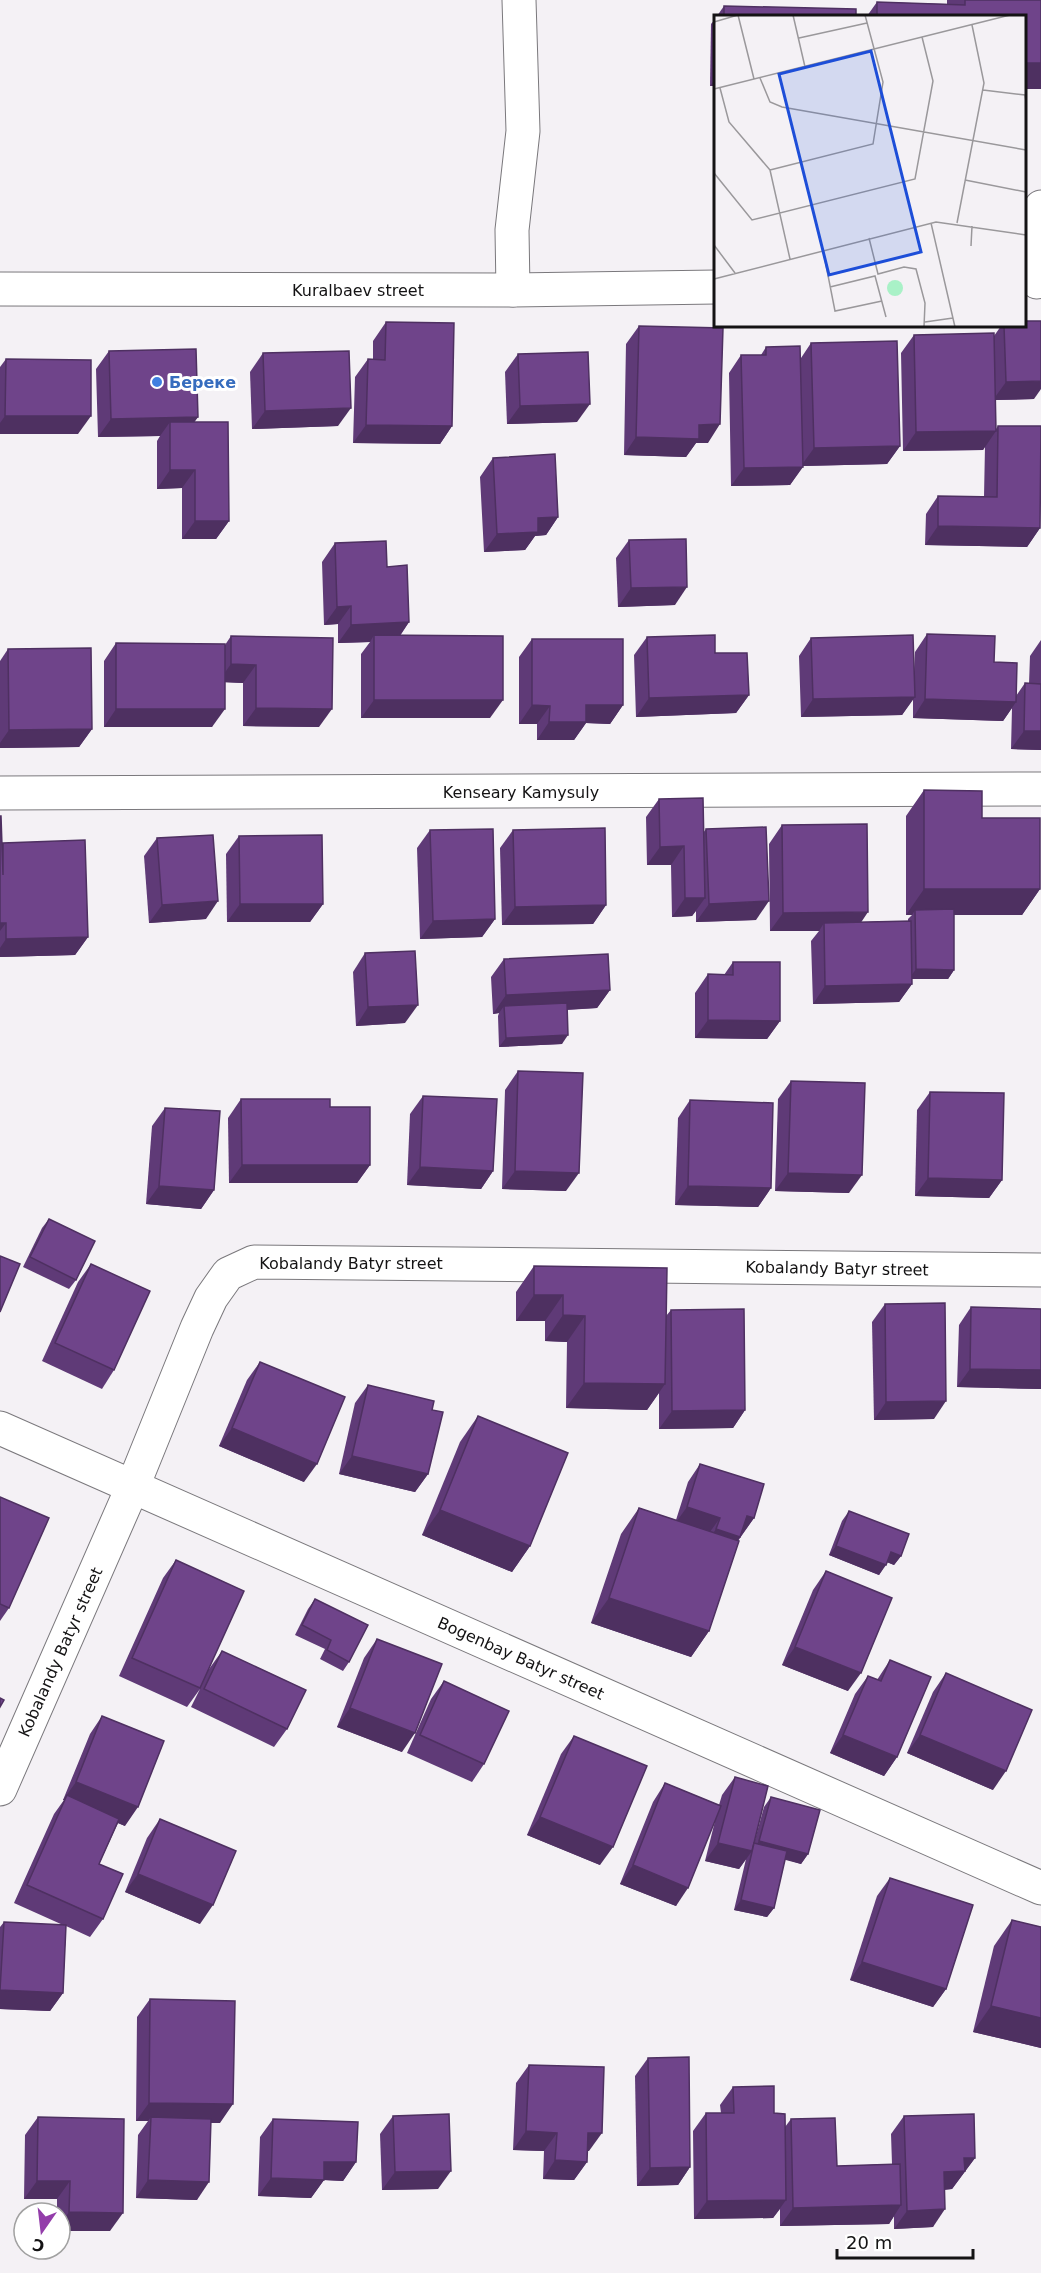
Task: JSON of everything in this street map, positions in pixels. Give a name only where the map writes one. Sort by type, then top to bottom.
[{"type":"street","points":[[513,290],[513,230],[523,131],[519,0]]},
{"type":"street","points":[[1034,282],[1041,207]]},
{"type":"street","name":"Kuralbaev street","points":[[0,289],[513,290],[714,287]]},
{"type":"street","name":"Kenseary Kamysuly","points":[[0,793],[1041,789]]},
{"type":"street","name":"Kobalandy Batyr street","points":[[0,1789],[133,1486],[196,1328],[211,1298],[228,1274],[254,1262],[1041,1270]]},
{"type":"street","name":"Bogenbay Batyr street","points":[[0,1428],[1041,1888]]},
{"type":"building","points":[[965,0],[1041,0],[1041,63],[1026,63],[1026,15],[877,15],[877,2],[965,5]]},
{"type":"building","points":[[724,6],[856,9],[856,15],[724,15]]},
{"type":"building","points":[[1026,321],[1041,321],[1041,381],[1006,382],[1004,327],[1026,327]]},
{"type":"building","points":[[386,322],[454,323],[452,426],[366,425],[368,359],[385,360]]},
{"type":"building","points":[[639,326],[723,328],[720,424],[699,425],[699,439],[636,437]]},
{"type":"building","points":[[994,333],[996,431],[916,432],[914,335]]},
{"type":"building","points":[[897,341],[900,446],[814,448],[811,343]]},
{"type":"building","points":[[800,346],[803,467],[744,468],[741,355],[766,355],[766,347]]},
{"type":"building","points":[[196,349],[198,417],[111,419],[109,351]]},
{"type":"building","points":[[349,351],[351,408],[265,411],[263,353]]},
{"type":"building","points":[[588,352],[590,404],[520,406],[518,354]]},
{"type":"building","points":[[6,359],[91,360],[91,416],[5,416]]},
{"type":"building","points":[[170,422],[228,422],[229,521],[195,521],[195,470],[170,470]]},
{"type":"building","points":[[998,426],[1041,426],[1040,528],[938,526],[938,496],[997,497]]},
{"type":"building","points":[[555,454],[558,517],[538,518],[538,532],[497,534],[493,458]]},
{"type":"building","points":[[686,539],[687,587],[631,588],[629,540]]},
{"type":"building","points":[[386,541],[387,567],[407,565],[409,622],[351,625],[351,606],[337,607],[335,543]]},
{"type":"building","points":[[927,634],[995,636],[994,662],[1017,663],[1016,702],[925,699]]},
{"type":"building","points":[[374,635],[503,636],[503,700],[374,700]]},
{"type":"building","points":[[715,635],[715,653],[747,653],[749,695],[649,698],[647,637]]},
{"type":"building","points":[[913,635],[915,697],[813,699],[811,638]]},
{"type":"building","points":[[231,636],[333,638],[332,709],[256,708],[256,665],[231,664]]},
{"type":"building","points":[[532,639],[623,639],[623,705],[586,705],[586,722],[549,722],[550,706],[532,705]]},
{"type":"building","points":[[116,643],[225,644],[225,709],[116,709]]},
{"type":"building","points":[[91,648],[92,729],[9,730],[8,649]]},
{"type":"building","points":[[1025,683],[1041,684],[1041,731],[1024,731]]},
{"type":"building","points":[[924,790],[982,791],[982,818],[1040,818],[1040,889],[924,889]]},
{"type":"building","points":[[703,798],[705,898],[685,898],[684,846],[660,847],[659,799]]},
{"type":"building","points":[[0,816],[3,875],[3,843],[85,840],[88,937],[6,939],[6,923],[0,923]]},
{"type":"building","points":[[867,824],[868,912],[783,913],[782,825]]},
{"type":"building","points":[[766,827],[769,901],[709,904],[706,829]]},
{"type":"building","points":[[605,828],[606,905],[515,907],[513,830]]},
{"type":"building","points":[[493,829],[495,919],[433,921],[430,830]]},
{"type":"building","points":[[213,835],[218,901],[162,905],[157,838]]},
{"type":"building","points":[[322,835],[323,904],[240,904],[239,836]]},
{"type":"building","points":[[954,909],[954,970],[916,969],[915,910]]},
{"type":"building","points":[[911,921],[912,984],[825,986],[824,923]]},
{"type":"building","points":[[415,951],[418,1005],[368,1007],[365,953]]},
{"type":"building","points":[[608,954],[610,990],[506,995],[504,959]]},
{"type":"building","points":[[733,962],[780,962],[780,1021],[708,1020],[708,974],[733,975]]},
{"type":"building","points":[[567,1003],[568,1035],[506,1038],[504,1006]]},
{"type":"building","points":[[518,1071],[583,1073],[579,1173],[515,1171]]},
{"type":"building","points":[[791,1081],[865,1083],[862,1175],[788,1173]]},
{"type":"building","points":[[930,1092],[1004,1093],[1002,1180],[928,1178]]},
{"type":"building","points":[[423,1096],[497,1099],[493,1171],[420,1167]]},
{"type":"building","points":[[241,1099],[330,1099],[330,1107],[370,1107],[370,1165],[242,1165]]},
{"type":"building","points":[[690,1100],[773,1103],[771,1188],[688,1186]]},
{"type":"building","points":[[165,1108],[220,1111],[214,1190],[159,1186]]},
{"type":"building","points":[[49,1219],[95,1241],[76,1280],[30,1257]]},
{"type":"building","points":[[0,1256],[20,1264],[0,1312]]},
{"type":"building","points":[[91,1264],[150,1291],[114,1370],[55,1343]]},
{"type":"building","points":[[534,1266],[667,1268],[665,1384],[584,1383],[585,1316],[563,1315],[563,1295],[534,1295]]},
{"type":"building","points":[[945,1303],[946,1401],[886,1402],[885,1304]]},
{"type":"building","points":[[971,1307],[1041,1309],[1041,1370],[970,1369]]},
{"type":"building","points":[[744,1309],[745,1410],[672,1411],[671,1310]]},
{"type":"building","points":[[260,1362],[345,1397],[317,1464],[232,1428]]},
{"type":"building","points":[[368,1385],[434,1401],[432,1410],[443,1412],[428,1474],[352,1456]]},
{"type":"building","points":[[478,1416],[568,1453],[530,1546],[440,1510]]},
{"type":"building","points":[[700,1464],[764,1484],[754,1518],[747,1516],[740,1537],[716,1529],[720,1518],[687,1507]]},
{"type":"building","points":[[0,1497],[49,1518],[9,1608],[0,1604]]},
{"type":"building","points":[[639,1508],[739,1541],[709,1631],[609,1598]]},
{"type":"building","points":[[849,1511],[909,1534],[901,1556],[891,1552],[886,1565],[836,1546]]},
{"type":"building","points":[[176,1560],[244,1591],[200,1688],[132,1658]]},
{"type":"building","points":[[826,1571],[892,1598],[861,1673],[795,1647]]},
{"type":"building","points":[[315,1599],[368,1625],[349,1662],[327,1650],[331,1640],[302,1625]]},
{"type":"building","points":[[377,1639],[442,1664],[415,1733],[350,1708]]},
{"type":"building","points":[[222,1651],[306,1690],[287,1729],[204,1689]]},
{"type":"building","points":[[890,1660],[931,1677],[897,1757],[843,1735],[868,1676],[881,1681]]},
{"type":"building","points":[[946,1673],[1032,1710],[1006,1771],[920,1735]]},
{"type":"building","points":[[444,1681],[509,1711],[484,1764],[420,1735]]},
{"type":"building","points":[[102,1716],[164,1741],[138,1807],[76,1782]]},
{"type":"building","points":[[574,1736],[647,1766],[613,1847],[540,1817]]},
{"type":"building","points":[[735,1777],[768,1786],[752,1851],[718,1843]]},
{"type":"building","points":[[665,1783],[721,1806],[688,1888],[633,1865]]},
{"type":"building","points":[[67,1795],[119,1819],[99,1864],[123,1874],[103,1919],[27,1885]]},
{"type":"building","points":[[771,1797],[820,1810],[808,1854],[759,1841]]},
{"type":"building","points":[[160,1819],[236,1851],[213,1905],[138,1874]]},
{"type":"building","points":[[754,1843],[787,1851],[774,1908],[741,1900]]},
{"type":"building","points":[[890,1878],[973,1905],[946,1989],[862,1962]]},
{"type":"building","points":[[1012,1920],[1041,1927],[1041,2018],[991,2006]]},
{"type":"building","points":[[4,1922],[66,1925],[63,1993],[0,1990]]},
{"type":"building","points":[[150,1999],[235,2001],[233,2104],[149,2103]]},
{"type":"building","points":[[689,2057],[690,2167],[650,2168],[648,2058]]},
{"type":"building","points":[[529,2065],[604,2067],[602,2133],[588,2133],[587,2162],[555,2160],[557,2133],[526,2131]]},
{"type":"building","points":[[774,2086],[774,2113],[785,2114],[786,2200],[707,2201],[706,2113],[734,2113],[733,2087]]},
{"type":"building","points":[[449,2114],[451,2171],[395,2172],[393,2116]]},
{"type":"building","points":[[974,2114],[975,2158],[964,2158],[965,2171],[944,2172],[945,2209],[907,2211],[904,2116]]},
{"type":"building","points":[[38,2117],[124,2119],[123,2213],[72,2212],[72,2201],[69,2201],[70,2181],[37,2181]]},
{"type":"building","points":[[151,2117],[211,2119],[209,2182],[148,2180]]},
{"type":"building","points":[[835,2118],[837,2166],[900,2164],[901,2205],[793,2208],[791,2119]]},
{"type":"building","points":[[273,2119],[358,2122],[356,2162],[324,2162],[324,2180],[271,2178]]},
{"type":"place","name":"Береке","points":[[157,382]]}]
